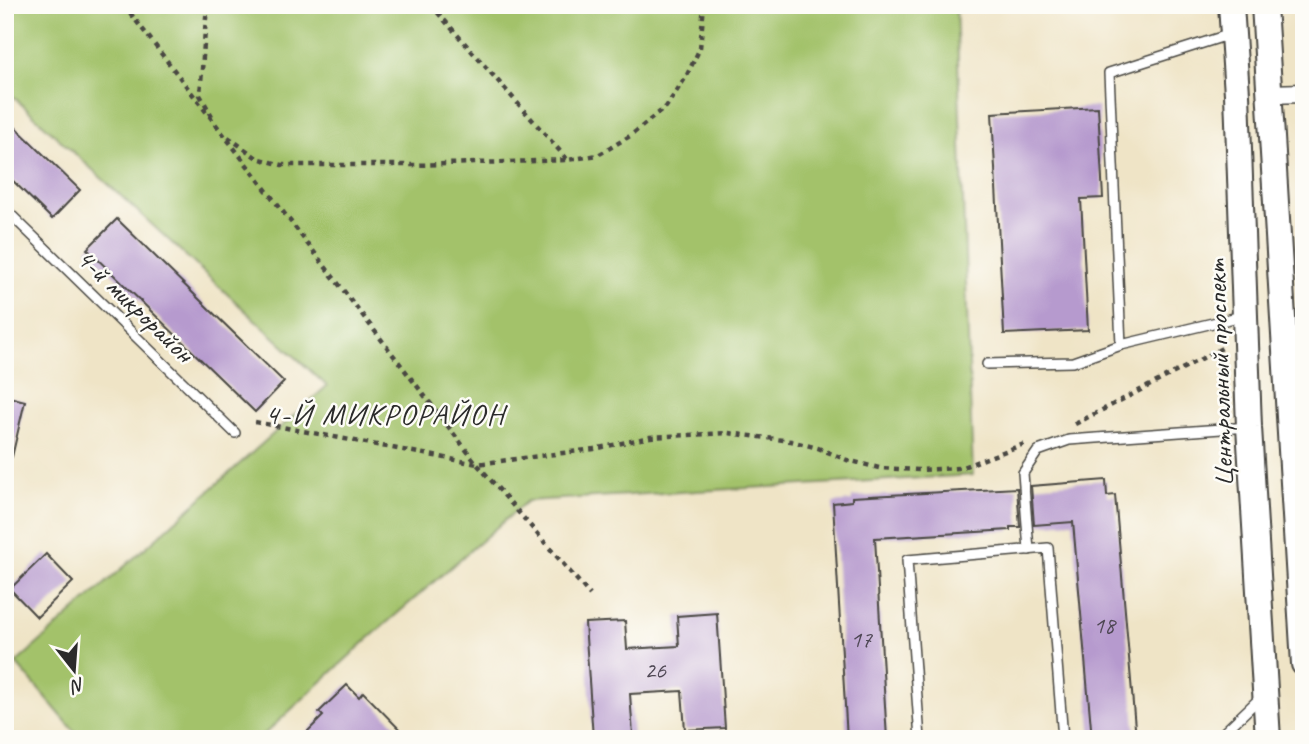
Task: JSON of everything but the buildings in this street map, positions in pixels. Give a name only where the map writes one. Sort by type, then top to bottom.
[{"type":"main road","name":"Центральный проспект","points":[[1231,5],[1237,94],[1249,427],[1268,739]]},
{"type":"main road","points":[[1264,5],[1304,664]]},
{"type":"main road","points":[[1237,94],[1269,94]]},
{"type":"street","points":[[1269,94],[1304,93]]},
{"type":"lane","points":[[1121,345],[1109,73],[1233,33]]},
{"type":"lane","name":"4-й микрорайон","points":[[5,209],[234,433]]},
{"type":"lane","points":[[987,363],[1073,362],[1121,345],[1245,315]]},
{"type":"lane","points":[[1029,550],[1023,473],[1038,451],[1069,440],[1249,427]]},
{"type":"lane","points":[[920,739],[907,560],[1048,548],[1063,739]]},
{"type":"lane","points":[[1217,739],[1265,693]]},
{"type":"path","points":[[124,5],[477,464],[590,595]]},
{"type":"path","points":[[207,5],[200,95],[223,133],[257,158],[282,165],[415,165],[568,160],[598,155],[629,136],[666,107],[686,77],[700,48],[704,5]]},
{"type":"path","points":[[431,5],[568,160]]},
{"type":"path","points":[[1067,427],[1233,343]]},
{"type":"path","points":[[255,422],[477,464],[594,449],[650,437],[728,433],[791,441],[879,468],[960,468],[1032,441]]},
{"type":"green space","points":[[5,5],[956,5],[973,475],[527,501],[368,639],[259,739],[81,739],[16,663],[327,386],[5,89]]},
{"type":"district","name":"4-Й МИКРОРАЙОН","points":[[385,414]]}]
